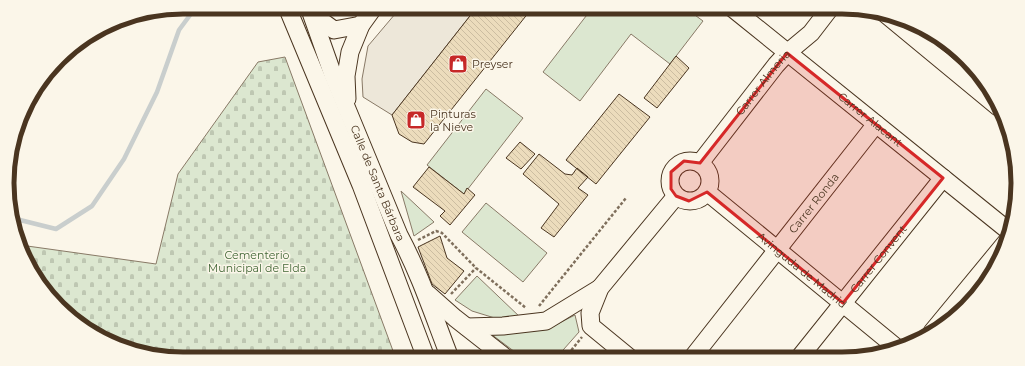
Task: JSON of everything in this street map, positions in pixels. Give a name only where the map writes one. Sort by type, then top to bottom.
[{"type":"street","name":"Calle de Santa Bárbara","points":[[290,14],[361,185],[424,352]]},
{"type":"street","name":"Calle de Santa Bárbara","points":[[311,14],[333,75],[399,235],[406,247],[448,352]]},
{"type":"street","points":[[314,14],[334,30],[361,25]]},
{"type":"street","points":[[347,108],[346,76],[350,52],[361,25],[369,14]]},
{"type":"street","name":"Carrer Alacant","points":[[740,14],[1005,228]]},
{"type":"street","name":"Carrer Almeria","points":[[700,163],[787,53],[811,33],[826,14]]},
{"type":"street","points":[[897,23],[988,99]]},
{"type":"street","name":"Carrer Ronda","points":[[697,352],[876,124]]},
{"type":"street","points":[[692,160],[700,163],[710,176],[710,184],[707,192],[696,200],[682,200],[676,196],[671,189],[669,181],[671,172],[676,165],[684,161],[692,160]]},
{"type":"street","name":"Carrer Convent","points":[[804,352],[943,178]]},
{"type":"street","name":"Avinguda de Madrid","points":[[707,192],[892,344]]},
{"type":"street","points":[[623,352],[591,326],[590,313],[600,288],[676,196]]},
{"type":"street","points":[[943,318],[995,256]]},
{"type":"street","points":[[467,327],[503,326],[546,321],[600,288]]},
{"type":"street","points":[[423,290],[440,306],[498,352]]},
{"type":"path","points":[[537,308],[626,198]]},
{"type":"path","points":[[406,247],[436,231],[442,233],[476,268],[530,310]]},
{"type":"path","points":[[440,306],[476,268]]},
{"type":"highlighted area","points":[[787,53],[943,178],[843,303],[707,192],[689,201],[676,196],[671,189],[671,172],[684,161],[700,163]]},
{"type":"green space","points":[[588,14],[694,14],[703,21],[670,64],[631,34],[580,101],[543,72]]},
{"type":"green space","name":"Cementerio Municipal de Elda","points":[[285,57],[393,352],[172,352],[150,349],[108,335],[89,324],[63,303],[42,277],[31,258],[26,246],[156,264],[178,174],[258,62]]},
{"type":"green space","points":[[486,89],[523,118],[464,194],[427,165]]},
{"type":"green space","points":[[401,191],[434,222],[414,236]]},
{"type":"green space","points":[[486,203],[547,253],[523,282],[462,232]]},
{"type":"green space","points":[[477,276],[521,318],[498,319],[472,311],[455,300]]},
{"type":"green space","points":[[575,315],[579,332],[561,352],[515,352],[491,334],[547,329]]},
{"type":"shaded area","points":[[395,14],[471,14],[392,115],[363,97],[362,79],[368,46]]},
{"type":"building","points":[[471,14],[527,14],[424,144],[412,142],[399,134],[392,115]]},
{"type":"building","points":[[676,56],[689,68],[657,108],[644,98]]},
{"type":"building","points":[[619,94],[650,117],[596,184],[566,160]]},
{"type":"building","points":[[520,142],[535,154],[521,169],[506,158]]},
{"type":"building","points":[[539,154],[565,174],[572,175],[577,168],[588,177],[578,188],[588,195],[554,237],[541,228],[559,204],[523,174]]},
{"type":"building","points":[[429,167],[464,194],[467,188],[475,195],[450,225],[440,216],[445,211],[413,187]]},
{"type":"building","points":[[440,236],[447,258],[464,271],[445,294],[432,284],[418,247]]},
{"type":"waterway","points":[[18,219],[56,229],[92,206],[124,159],[157,92],[179,30],[191,14]]},
{"type":"place","name":"Preyser","points":[[458,64]]},
{"type":"place","name":"Pinturas la Nieve","points":[[416,120]]}]
